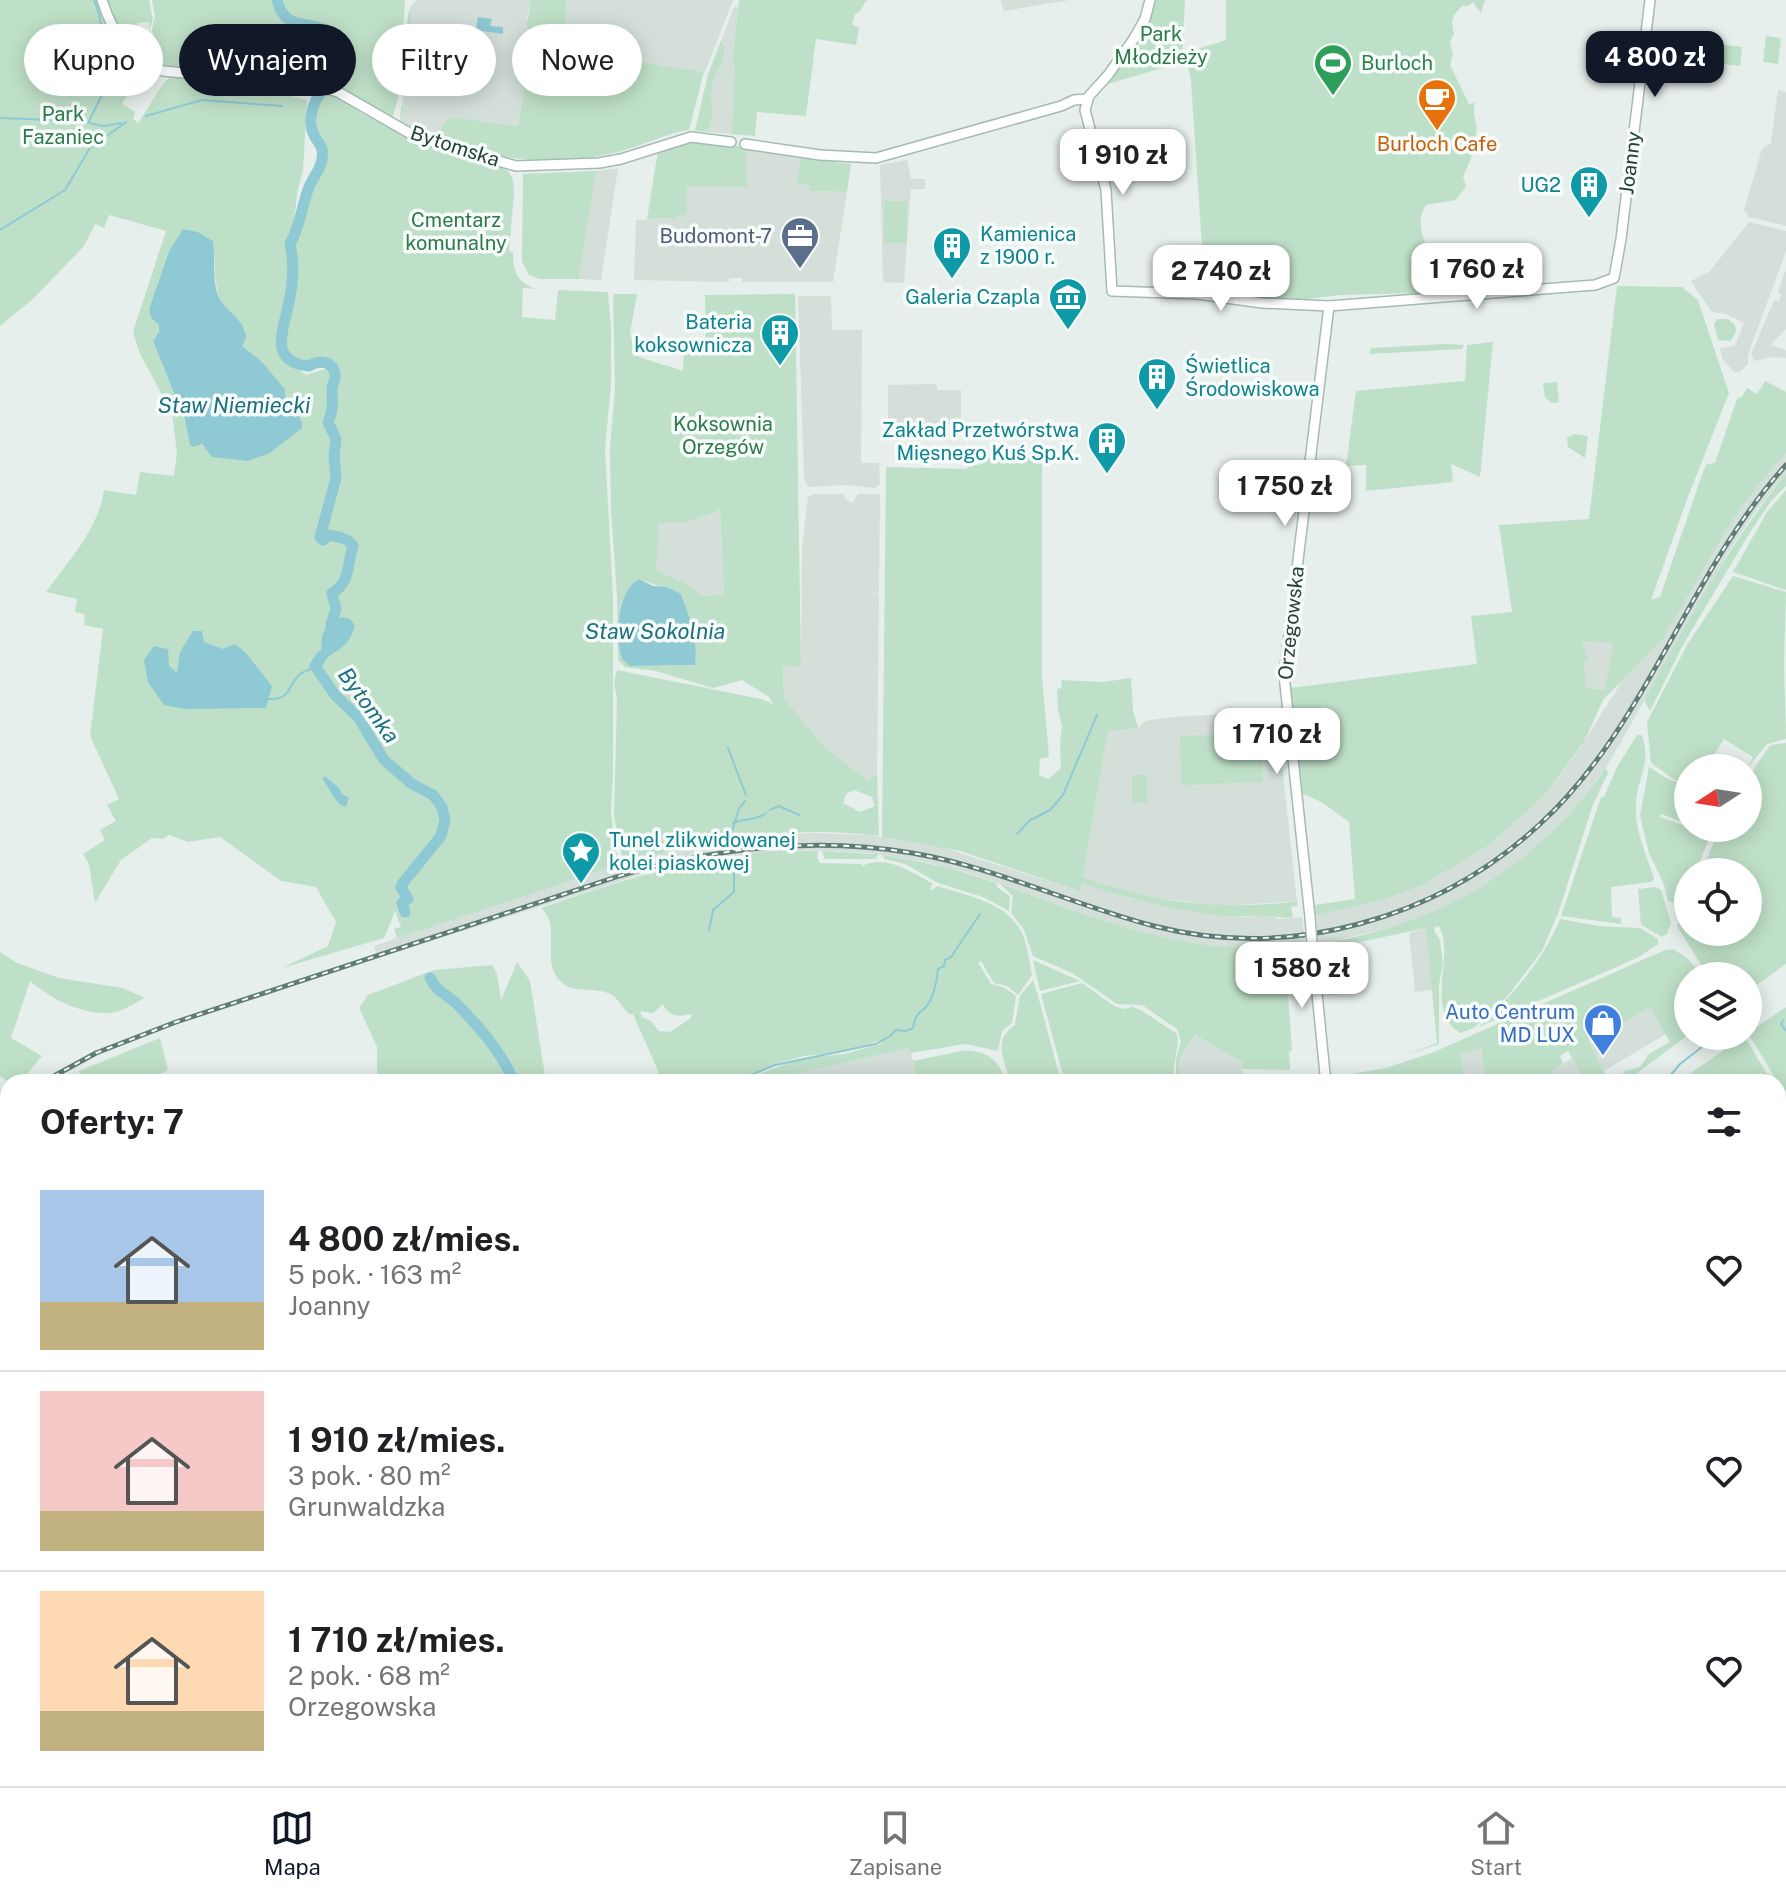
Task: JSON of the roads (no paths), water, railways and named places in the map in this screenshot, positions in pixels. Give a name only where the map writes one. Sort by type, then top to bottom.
[{"type":"street","name":"Bytomska","points":[[102,0],[114,31],[134,55],[163,71],[312,85],[338,92],[418,138],[516,166],[610,161],[691,137],[731,142]]},
{"type":"street","points":[[745,144],[802,153],[871,158],[1061,106],[1086,104],[1133,40],[1145,19],[1150,0]]},
{"type":"street","name":"Joanny","points":[[1329,306],[1595,285],[1614,278],[1650,0]]},
{"type":"street","points":[[1086,104],[1106,190],[1112,291],[1197,294],[1262,303],[1329,306]]},
{"type":"street","name":"Orzegowska","points":[[1325,1074],[1284,675],[1329,306]]},
{"type":"water","points":[[478,17],[492,19],[491,24],[477,24]]},
{"type":"water","points":[[496,26],[503,27],[503,34],[496,33]]},
{"type":"water","name":"Staw Niemiecki","points":[[183,229],[198,232],[213,241],[217,293],[246,332],[242,346],[261,361],[285,389],[286,400],[291,401],[302,423],[302,428],[270,453],[248,461],[212,457],[202,444],[190,445],[184,414],[174,404],[176,398],[153,341],[159,332],[159,325],[151,318],[149,309],[169,251]]},
{"type":"water","name":"Staw Sokolnia","points":[[639,579],[681,594],[694,638],[695,665],[630,666],[622,659],[619,627],[622,603],[626,593]]},
{"type":"water","points":[[329,611],[337,614],[337,619],[350,619],[355,626],[348,641],[313,669],[321,653],[322,636],[330,619]]},
{"type":"water","points":[[193,631],[202,631],[204,642],[223,649],[235,644],[245,652],[272,686],[266,708],[185,709],[164,705],[148,682],[144,660],[154,646],[168,649],[169,666],[177,673],[180,652]]},
{"type":"water","points":[[325,776],[349,798],[346,807],[335,799],[322,779]]},
{"type":"waterway","points":[[88,123],[104,91],[93,59],[101,30],[94,0]]},
{"type":"waterway","name":"Bytomka","points":[[277,0],[286,17],[303,24]]},
{"type":"waterway","name":"Bytomka","points":[[319,96],[311,119],[312,131],[322,149],[322,159],[290,244],[292,280],[281,343],[287,358],[309,366],[329,364],[335,375],[328,422],[336,439],[336,478],[320,537],[323,540],[329,535],[339,537],[353,546],[345,578],[332,593],[336,609],[331,625]]},
{"type":"waterway","points":[[146,116],[202,100],[282,106]]},
{"type":"waterway","points":[[0,118],[79,121],[104,126],[121,123]]},
{"type":"waterway","points":[[0,230],[65,190],[90,148],[126,122]]},
{"type":"waterway","name":"Bytomka","points":[[322,656],[315,666],[335,695],[358,717],[384,760],[412,784],[433,795],[442,807],[445,820],[441,836],[402,884],[408,899],[402,903],[405,912]]},
{"type":"waterway","points":[[268,699],[285,695],[300,674],[313,668]]},
{"type":"waterway","points":[[1017,834],[1029,821],[1050,810],[1063,795],[1097,715]]},
{"type":"waterway","points":[[728,748],[746,795]]},
{"type":"waterway","points":[[732,831],[745,801]]},
{"type":"waterway","points":[[770,810],[779,806],[799,815]]},
{"type":"waterway","points":[[733,823],[766,813]]},
{"type":"waterway","points":[[709,931],[713,910],[734,892],[734,871]]},
{"type":"waterway","points":[[753,1074],[775,1065],[876,1044],[896,1030],[913,1028],[916,1017],[932,997],[938,969],[951,957],[980,914]]},
{"type":"waterway","name":"Bytomka","points":[[430,978],[474,1022],[510,1074]]},
{"type":"waterway","points":[[1783,1020],[1781,1024],[1786,1031]]},
{"type":"waterway","points":[[1672,1074],[1698,1050]]},
{"type":"railway","points":[[58,1074],[96,1053],[176,1022],[619,876],[728,852],[838,845],[912,853],[973,867],[1154,926],[1205,936],[1257,938],[1309,934],[1360,924],[1409,907],[1456,885],[1500,857],[1540,824],[1578,785],[1639,695],[1721,553],[1786,465]]},
{"type":"place","name":"Burloch","points":[[1333,97]]},
{"type":"place","name":"Burloch Cafe","points":[[1437,132]]},
{"type":"place","name":"UG2","points":[[1589,219]]},
{"type":"place","name":"Budomont-7","points":[[800,270]]},
{"type":"place","name":"Kamienica z 1900 r.","points":[[952,280]]},
{"type":"place","name":"Galeria Czapla","points":[[1068,331]]},
{"type":"place","name":"Bateria koksownicza","points":[[780,367]]},
{"type":"place","name":"Świetlica Środowiskowa","points":[[1157,411]]},
{"type":"place","name":"Zakład Przetwórstwa Mięsnego Kuś Sp.K.","points":[[1107,475]]},
{"type":"place","name":"Tunel zlikwidowanej kolei piaskowej","points":[[581,885]]},
{"type":"place","name":"Auto Centrum MD LUX","points":[[1603,1057]]},
{"type":"park label","name":"Park Młodzieży","points":[[1161,46]]},
{"type":"park label","name":"Park Fazaniec","points":[[63,126]]},
{"type":"park label","name":"Cmentarz komunalny","points":[[456,232]]},
{"type":"park label","name":"Koksownia Orzegów","points":[[723,436]]}]
